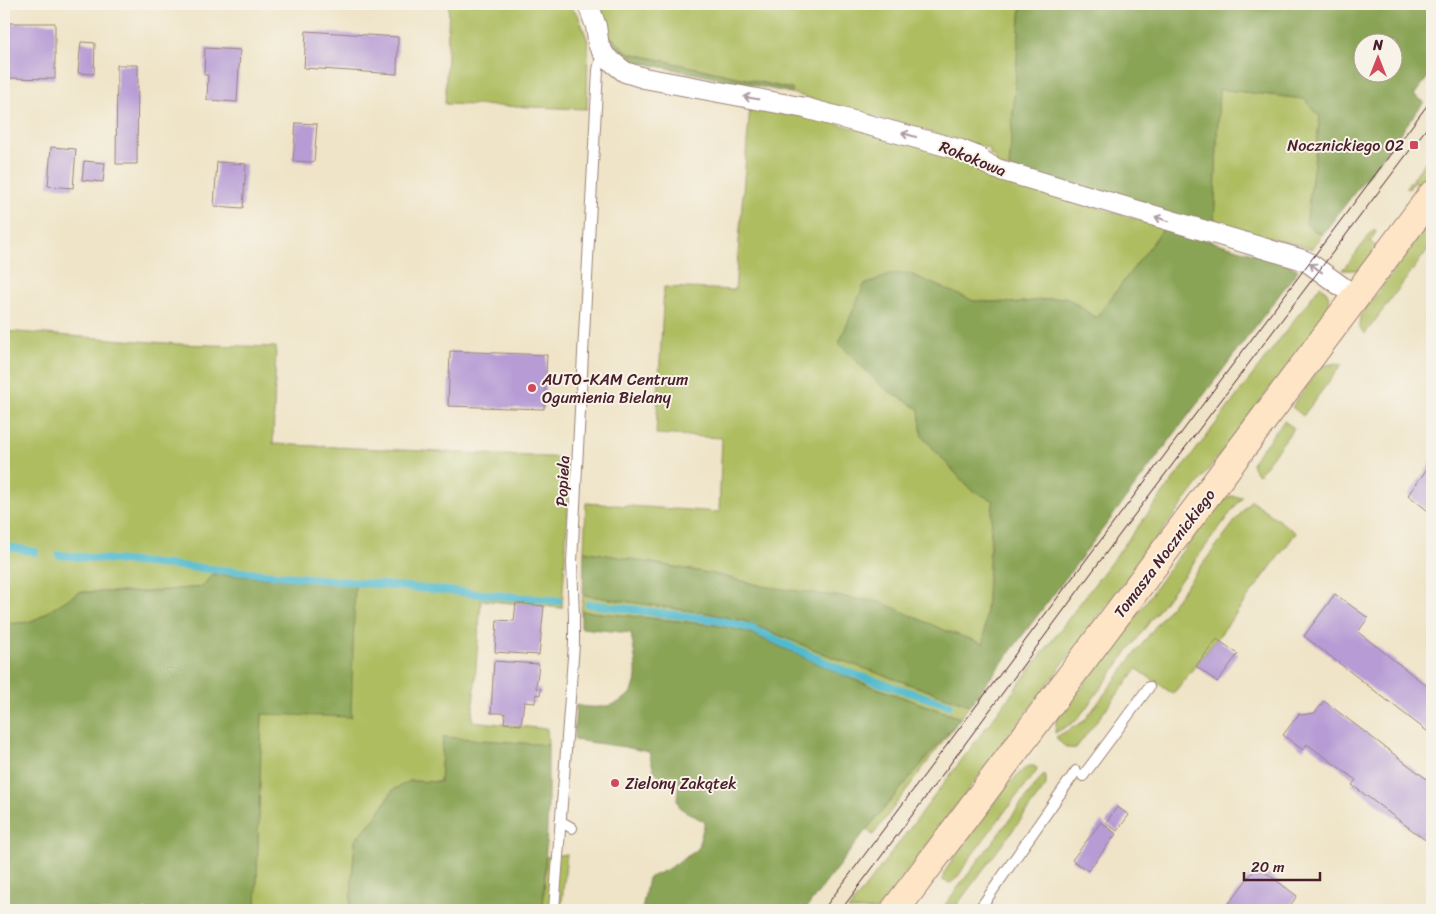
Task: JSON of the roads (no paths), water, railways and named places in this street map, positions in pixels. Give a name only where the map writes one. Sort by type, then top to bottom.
[{"type":"street","points":[[588,4],[596,26],[599,46],[606,57]]},
{"type":"street","name":"Rokokowa","points":[[606,57],[625,72],[644,78],[805,108],[961,150],[976,156],[997,169],[1300,259],[1309,263],[1356,297]]},
{"type":"street","name":"Tomasza Nocznickiego","points":[[895,910],[1432,195]]},
{"type":"lane","name":"Popiela","points":[[554,910],[574,644],[572,562],[598,70],[600,61],[606,57]]},
{"type":"lane","points":[[979,910],[1080,773],[1149,687]]},
{"type":"lane","points":[[560,821],[572,828]]},
{"type":"waterway","points":[[4,546],[35,552]]},
{"type":"waterway","points":[[59,555],[558,601]]},
{"type":"waterway","points":[[589,604],[716,620],[750,628],[844,671],[949,705]]},
{"type":"tram line","points":[[823,910],[1432,99]]},
{"type":"tram line","points":[[841,910],[1123,530],[1432,121]]},
{"type":"place","name":"Nocznickiego 02","points":[[1414,145]]},
{"type":"place","name":"AUTO-KAM Centrum Ogumienia Bielany","points":[[532,388]]},
{"type":"place","name":"Zielony Zakątek","points":[[615,783]]}]
